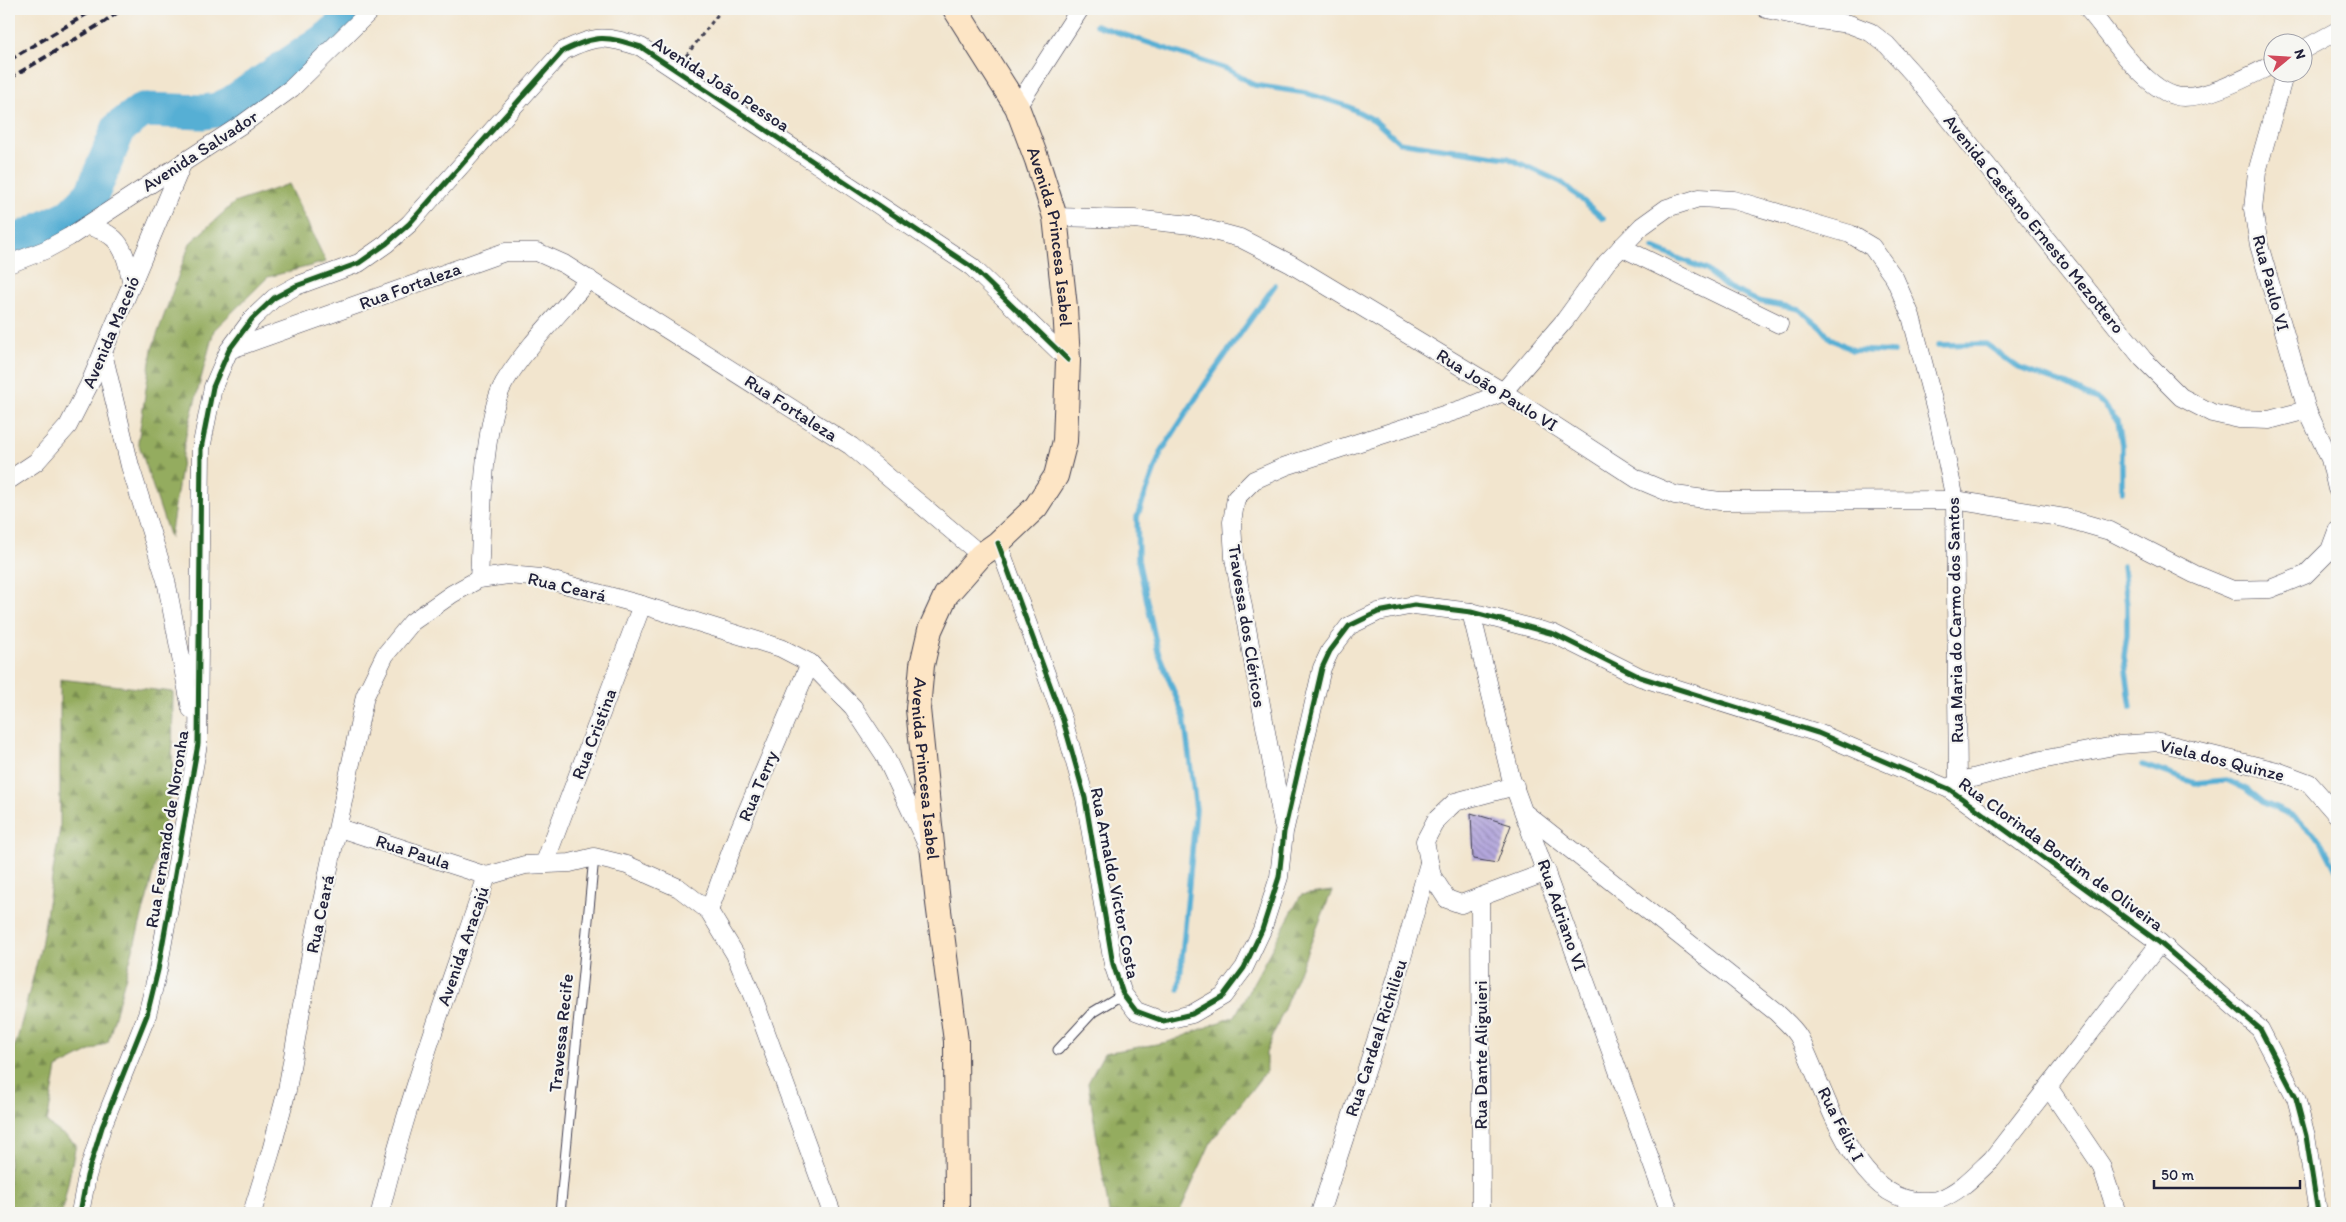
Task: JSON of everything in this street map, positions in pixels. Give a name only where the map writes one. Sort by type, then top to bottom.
[{"type":"street","name":"Avenida Salvador","points":[[9,264],[45,250],[86,226],[244,123],[292,88],[372,9]]},
{"type":"street","name":"Avenida Princesa Isabel","points":[[955,9],[1017,107],[1055,217],[1065,307],[1068,360],[1065,441],[1056,476],[1036,507],[990,549],[946,595],[930,630],[922,665],[918,709],[933,856],[956,1041],[956,1213]]},
{"type":"street","points":[[1017,107],[1080,9]]},
{"type":"street","name":"Avenida Caetano Ernesto Mezottero","points":[[1766,9],[1812,19],[1849,24],[1870,32],[1887,45],[1915,76],[2143,359],[2181,397],[2212,413],[2239,419],[2269,420],[2307,410]]},
{"type":"street","points":[[2088,9],[2136,67],[2162,91],[2184,97],[2221,89],[2264,69]]},
{"type":"street","points":[[2314,44],[2337,31]]},
{"type":"street","name":"Avenida João Pessoa","points":[[229,350],[252,319],[274,298],[296,286],[359,263],[386,244],[409,224],[563,51],[583,41],[608,37],[641,48],[676,70],[972,267],[1068,360]]},
{"type":"street","name":"Rua Paulo VI","points":[[2282,82],[2257,172],[2253,209],[2259,245],[2307,410],[2334,458],[2337,489]]},
{"type":"street","name":"Avenida Maceió","points":[[9,480],[36,462],[68,426],[90,383],[183,162]]},
{"type":"street","name":"Rua Maria do Carmo dos Santos","points":[[1503,392],[1564,320],[1621,247],[1642,226],[1667,208],[1699,198],[1734,200],[1850,234],[1872,246],[1895,279],[1910,316],[1939,423],[1955,500],[1953,785]]},
{"type":"street","name":"Rua João Paulo VI","points":[[1055,217],[1134,219],[1191,224],[1240,238],[1291,264],[1503,392],[1637,479],[1676,495],[1720,501],[1955,500]]},
{"type":"street","points":[[86,226],[104,230],[116,239],[126,255],[132,284]]},
{"type":"street","points":[[1621,247],[1779,324]]},
{"type":"street","name":"Rua Fortaleza","points":[[229,350],[505,252],[537,252],[564,264],[589,279],[851,446],[990,549]]},
{"type":"street","points":[[479,579],[488,450],[493,412],[504,383],[589,279]]},
{"type":"street","name":"Rua Fernando de Noronha","points":[[80,1213],[87,1176],[102,1127],[147,1015],[158,970],[198,744],[201,449],[213,387],[229,350]]},
{"type":"street","points":[[103,353],[130,466],[166,580],[198,744]]},
{"type":"street","name":"Travessa dos Cléricos","points":[[1284,832],[1234,558],[1232,522],[1236,498],[1254,480],[1286,466],[1468,407],[1503,392]]},
{"type":"street","points":[[1955,500],[2065,518],[2110,531],[2194,574],[2233,590],[2270,589],[2305,575],[2330,550],[2337,531]]},
{"type":"street","name":"Rua Arnaldo Victor Costa","points":[[990,549],[1063,720],[1086,798],[1096,854],[1105,925],[1113,964],[1123,994],[1136,1011],[1163,1021],[1192,1014],[1223,996],[1244,968],[1262,930],[1279,877],[1284,832],[1322,668],[1330,651],[1349,626],[1378,612],[1414,604],[1471,612]]},
{"type":"street","name":"Rua Ceará","points":[[252,1213],[272,1151],[287,1090],[311,954],[339,828],[365,696],[385,655],[412,622],[452,594],[479,579],[508,575],[542,578],[642,605],[780,648],[810,663],[853,707],[884,754],[933,856]]},
{"type":"street","name":"Rua Cristina","points":[[545,862],[642,605]]},
{"type":"street","name":"Rua Clorinda Bordim de Oliveira","points":[[1471,612],[1554,634],[1640,677],[1818,733],[1953,785],[2160,943],[2260,1029],[2296,1098],[2306,1136],[2318,1213]]},
{"type":"street","name":"Rua Adriano VI","points":[[1471,612],[1515,786],[1670,1213]]},
{"type":"street","name":"Rua Terry","points":[[710,911],[737,836],[810,663]]},
{"type":"street","name":"Viela dos Quinze","points":[[1953,785],[2041,760],[2120,745],[2158,742],[2277,771],[2309,783],[2336,812]]},
{"type":"street","points":[[1515,786],[1455,802],[1436,820],[1425,841],[1432,876],[1447,899],[1461,904],[1547,872]]},
{"type":"street","name":"Rua Félix I","points":[[1526,814],[1776,1012],[1798,1035],[1842,1134],[1861,1166],[1883,1189],[1910,1201],[1936,1200],[1963,1187],[1992,1159],[2160,943]]},
{"type":"street","name":"Rua Paula","points":[[339,828],[487,876]]},
{"type":"street","name":"Avenida Aracajú","points":[[380,1213],[432,1036],[487,876],[525,865],[545,862],[570,863],[594,857],[627,865],[680,888],[710,911],[735,954],[755,1002],[832,1213]]},
{"type":"street","name":"Rua Cardeal Richilieu","points":[[1320,1213],[1396,979],[1429,863]]},
{"type":"street","name":"Rua Dante Aliguieri","points":[[1480,897],[1481,1213]]},
{"type":"street","points":[[2049,1088],[2101,1165],[2117,1213]]},
{"type":"street","points":[[1308,1213],[1326,1194]]},
{"type":"lane","name":"Travessa Recife","points":[[560,1213],[594,857]]},
{"type":"lane","points":[[1058,1050],[1093,1012],[1123,994]]},
{"type":"path","points":[[676,70],[722,9]]},
{"type":"green space","points":[[289,184],[326,262],[268,277],[214,330],[186,435],[170,538],[138,442],[152,349],[190,243],[234,203]]},
{"type":"green space","points":[[60,679],[173,692],[172,790],[148,894],[108,1042],[57,1068],[47,1123],[76,1144],[62,1213],[9,1213],[9,1059],[17,1040],[41,946],[60,828]]},
{"type":"green space","points":[[1332,891],[1266,1053],[1266,1071],[1211,1142],[1179,1213],[1109,1213],[1088,1083],[1104,1053],[1168,1042],[1235,1016],[1301,895]]},
{"type":"building","points":[[1471,813],[1511,825],[1497,863],[1473,859]]},
{"type":"waterway","points":[[9,245],[70,216],[92,194],[119,128],[143,110],[204,112],[217,110],[232,103],[330,37],[344,24],[346,15],[343,9]]},
{"type":"waterway","points":[[1096,25],[1229,70],[1254,85],[1306,93],[1347,106],[1374,120],[1399,142],[1508,158],[1561,182],[1603,218]]},
{"type":"waterway","points":[[1653,248],[1707,270],[1725,286],[1758,301],[1799,309],[1822,328],[1830,338],[1852,350],[1894,352]]},
{"type":"waterway","points":[[1179,989],[1196,809],[1184,717],[1158,652],[1138,560],[1137,517],[1161,452],[1207,381],[1275,285]]},
{"type":"waterway","points":[[1938,345],[1986,344],[2019,368],[2068,385],[2099,401],[2118,421],[2122,445],[2122,491]]},
{"type":"waterway","points":[[2123,566],[2127,605],[2127,635],[2124,656],[2131,707]]},
{"type":"waterway","points":[[2143,765],[2195,783],[2227,780],[2248,790],[2264,803],[2293,816],[2321,841],[2336,870]]},
{"type":"railway","points":[[9,60],[95,9]]},
{"type":"railway","points":[[9,79],[104,22],[122,9]]},
{"type":"cycle path","points":[[80,1213],[87,1176],[102,1127],[147,1015],[158,970],[198,744],[201,449],[213,387],[229,350],[252,319],[274,298],[296,286],[359,263],[386,244],[409,224],[563,51],[575,45],[602,38],[641,47],[972,267],[1068,360]]},
{"type":"cycle path","points":[[998,543],[1063,720],[1085,798],[1113,964],[1123,994],[1136,1011],[1163,1021],[1192,1014],[1223,996],[1244,968],[1262,930],[1279,877],[1284,832],[1322,668],[1330,651],[1349,626],[1378,612],[1414,605],[1471,612],[1554,634],[1640,677],[1818,733],[1949,789],[2160,943],[2260,1029],[2296,1098],[2306,1136],[2318,1213]]}]
